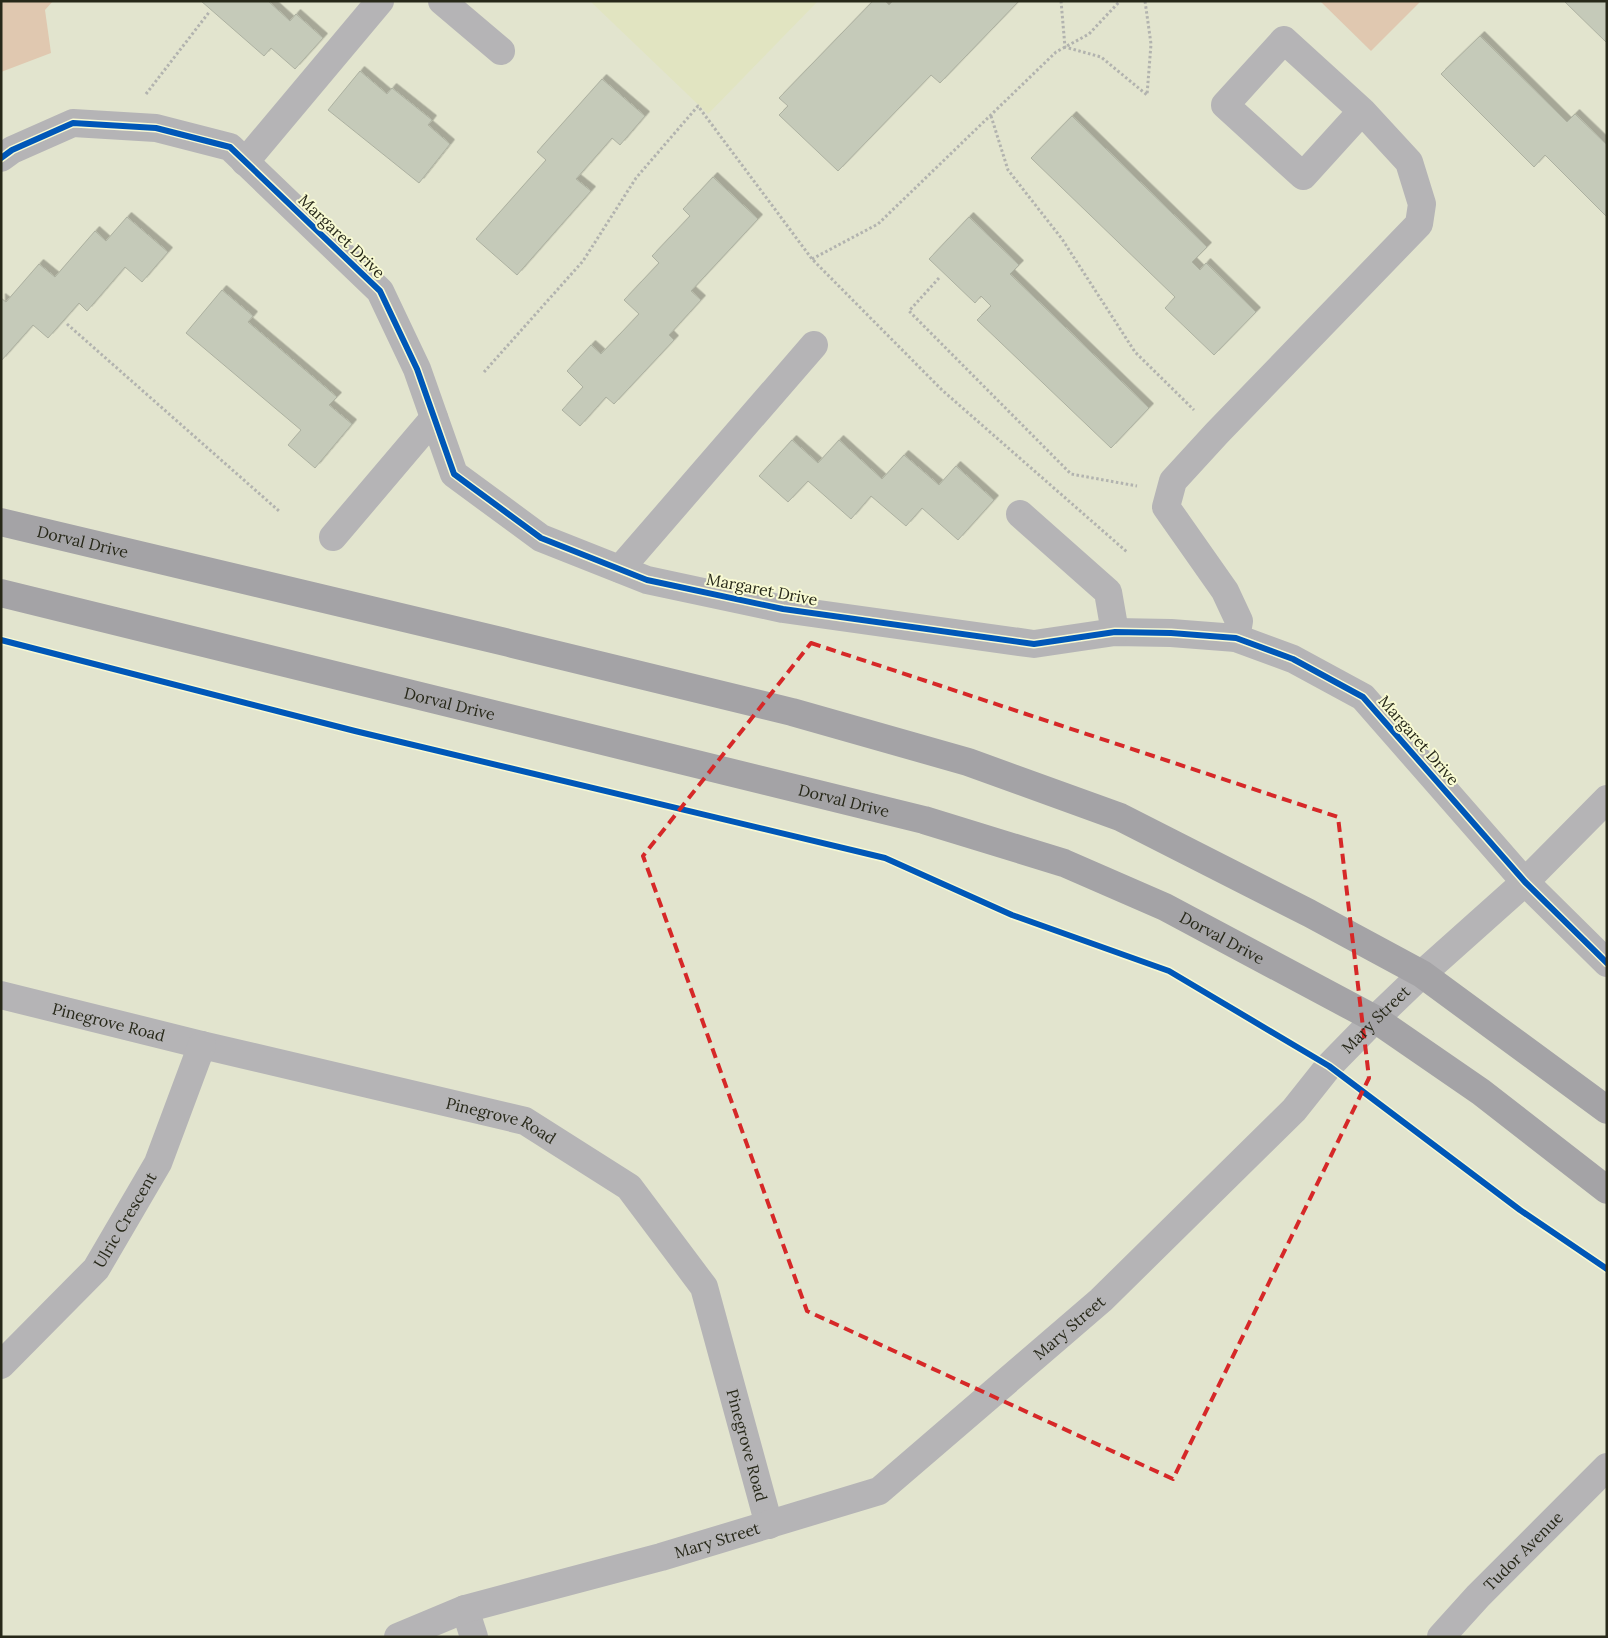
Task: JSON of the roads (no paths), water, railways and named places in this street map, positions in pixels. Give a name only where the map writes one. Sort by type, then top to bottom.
[{"type":"main road","name":"Dorval Drive","points":[[1,522],[509,642],[773,707],[968,762],[1120,817],[1309,913],[1422,974],[1607,1110]]},
{"type":"main road","name":"Dorval Drive","points":[[1,593],[924,820],[1064,863],[1165,907],[1375,1018],[1481,1092],[1607,1190]]},
{"type":"street","points":[[245,162],[380,1]]},
{"type":"street","points":[[442,1],[501,51]]},
{"type":"street","points":[[1236,638],[1239,621],[1225,591],[1166,506],[1173,481],[1419,224],[1422,204],[1409,162],[1362,111],[1284,40],[1225,105],[1303,176],[1362,111]]},
{"type":"street","name":"Margaret Drive","points":[[1,158],[12,150],[72,123],[156,128],[230,148],[380,291],[416,369],[454,474],[541,538],[647,580],[783,609],[1034,644],[1115,632],[1236,638],[1293,660],[1363,697],[1525,882],[1607,963]]},
{"type":"street","points":[[620,569],[814,344]]},
{"type":"street","points":[[333,537],[434,418]]},
{"type":"street","points":[[1020,514],[1108,592],[1115,632]]},
{"type":"street","name":"Mary Street","points":[[398,1637],[465,1608],[660,1556],[879,1491],[1101,1300],[1294,1110],[1329,1066],[1375,1018],[1525,882],[1607,800]]},
{"type":"street","name":"Pinegrove Road","points":[[1,995],[202,1045],[525,1121],[629,1187],[704,1287],[769,1524]]},
{"type":"street","name":"Ulric Crescent","points":[[1,1365],[96,1269],[158,1163],[202,1045]]},
{"type":"street","name":"Tudor Avenue","points":[[1441,1637],[1478,1596],[1607,1467]]},
{"type":"street","points":[[465,1608],[474,1637]]}]
